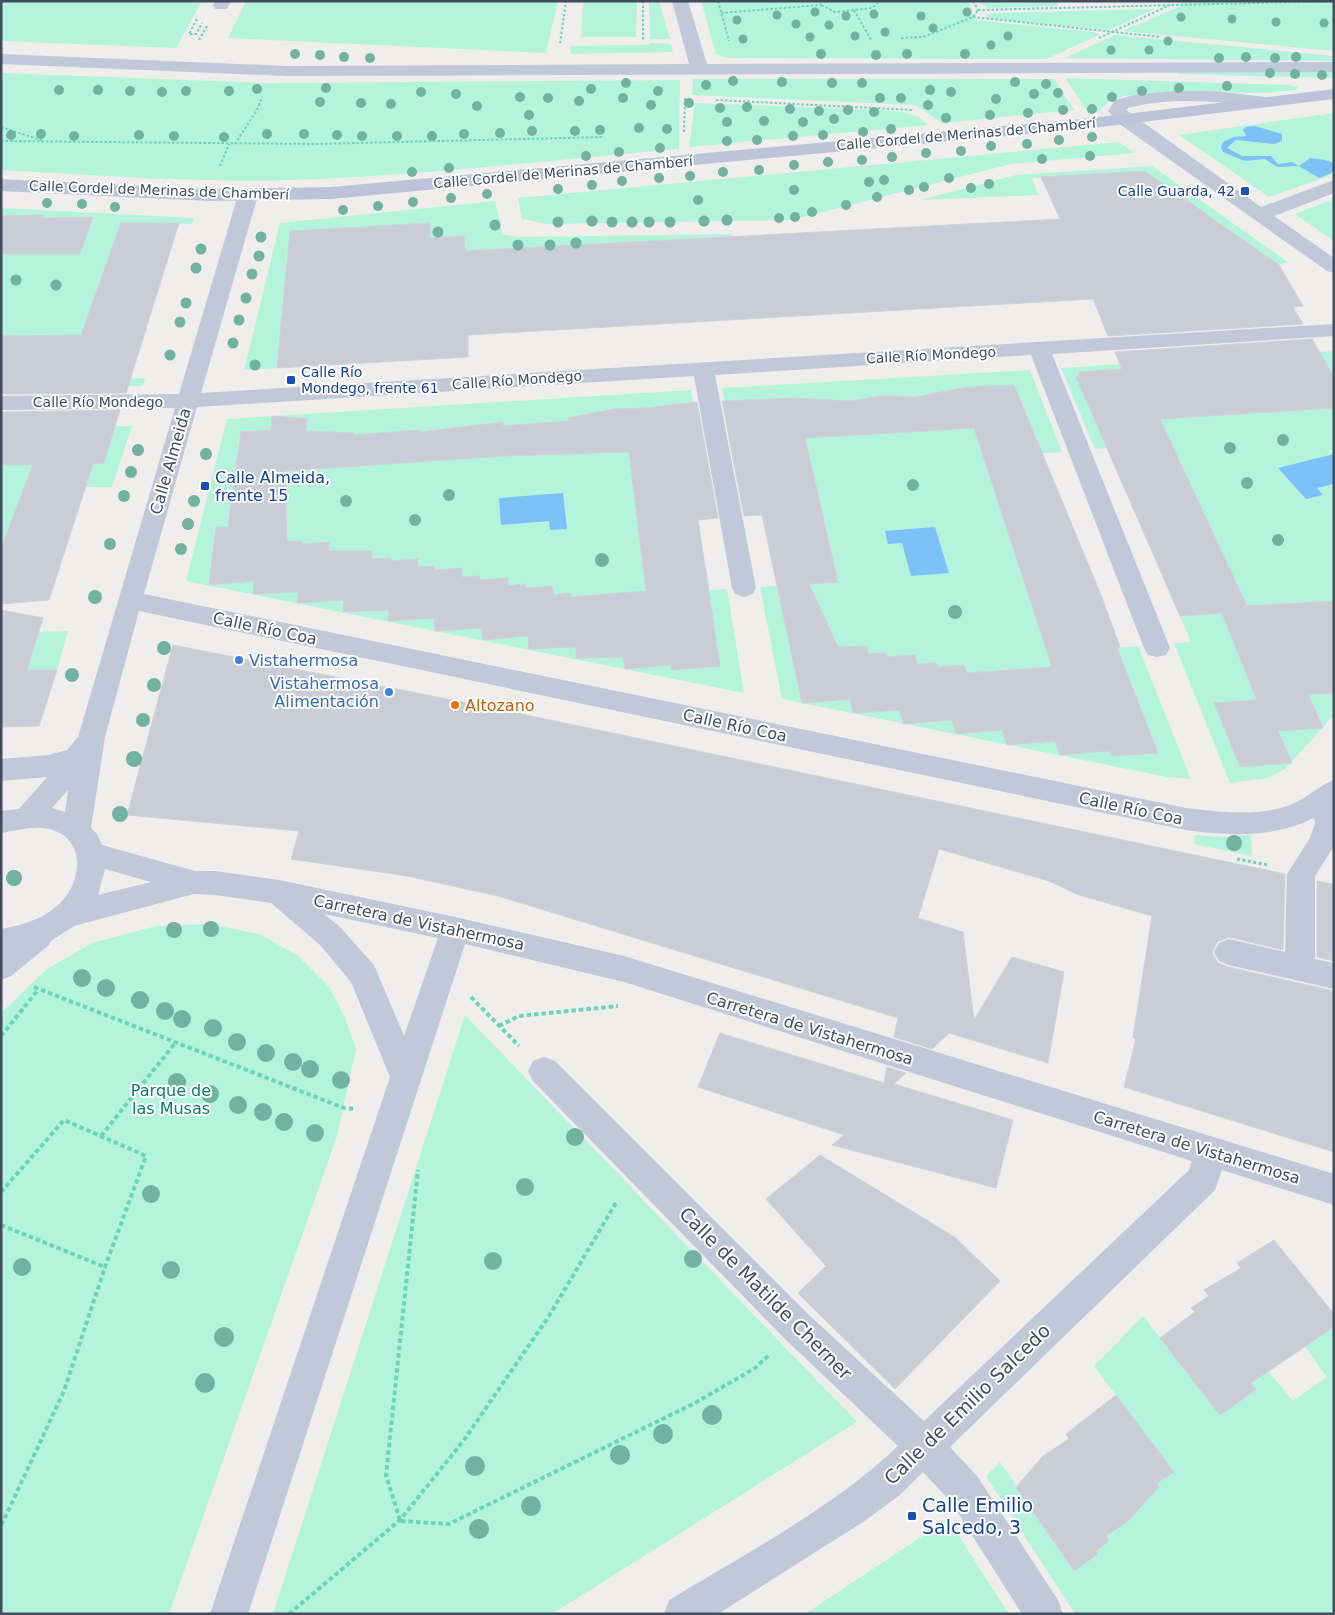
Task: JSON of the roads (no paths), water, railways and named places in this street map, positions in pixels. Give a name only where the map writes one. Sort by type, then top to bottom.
[{"type":"main road","name":"Calle Cordel de Merinas de Chamberí","points":[[1,185],[248,195],[331,193],[1124,119],[1334,94]]},
{"type":"street","points":[[680,1],[700,68]]},
{"type":"street","points":[[1,59],[287,71],[700,68],[988,70],[1305,81],[1334,87]]},
{"type":"street","points":[[988,70],[1072,67],[1334,67]]},
{"type":"street","points":[[1124,119],[1334,267]]},
{"type":"street","points":[[1260,214],[1334,186]]},
{"type":"street","name":"Calle Almeida","points":[[77,829],[80,796],[94,728],[186,401],[248,195]]},
{"type":"street","name":"Calle Río Mondego","points":[[1,403],[186,401],[1334,330]]},
{"type":"street","points":[[1039,348],[1157,648]]},
{"type":"street","points":[[703,368],[744,588]]},
{"type":"street","name":"Calle Río Coa","points":[[130,600],[1186,819],[1221,824],[1260,822],[1294,817],[1328,797]]},
{"type":"street","name":"Calle Almeida","points":[[13,814],[78,757],[94,728]]},
{"type":"street","points":[[1,770],[48,766],[78,757]]},
{"type":"street","points":[[1300,968],[1301,874],[1322,842],[1329,823],[1328,797]]},
{"type":"street","points":[[1,967],[81,900],[90,885],[93,869],[93,854],[87,840],[77,829],[55,819],[13,814]]},
{"type":"street","name":"Carretera de Vistahermosa","points":[[93,854],[195,883]]},
{"type":"street","name":"Carretera de Vistahermosa","points":[[1,942],[16,941],[57,922],[195,883],[215,883],[279,892],[455,929],[624,969],[1334,1190]]},
{"type":"street","name":"Carretera de Vistahermosa","points":[[279,892],[330,936],[363,974],[405,1075]]},
{"type":"street","points":[[229,1614],[405,1075],[455,929]]},
{"type":"street","points":[[1228,952],[1334,976]]},
{"type":"street","name":"Calle de Matilde Cherner","points":[[544,1071],[797,1327],[924,1446],[964,1489],[1044,1614]]},
{"type":"street","name":"Calle de Emilio Salcedo","points":[[683,1614],[850,1509],[887,1482],[1203,1179],[1211,1152]]},
{"type":"water","points":[[1255,126],[1282,134],[1282,141],[1274,144],[1236,140],[1227,148],[1242,156],[1271,156],[1278,164],[1292,162],[1299,166],[1277,167],[1265,159],[1245,161],[1223,152],[1221,147],[1223,142],[1234,137],[1246,136],[1243,130],[1246,127]]},
{"type":"water","points":[[1310,158],[1325,160],[1334,163],[1334,172],[1319,178],[1299,166]]},
{"type":"water","points":[[1334,454],[1334,484],[1317,488],[1323,495],[1306,499],[1278,468]]},
{"type":"water","points":[[563,493],[567,529],[550,530],[549,521],[501,525],[499,498]]},
{"type":"water","points":[[935,527],[949,573],[911,576],[902,543],[888,544],[885,531]]},
{"type":"place","name":"Calle Guarda, 42","points":[[1245,191]]},
{"type":"place","name":"Calle Río Mondego, frente 61","points":[[291,380]]},
{"type":"place","name":"Calle Almeida, frente 15","points":[[205,486]]},
{"type":"place","name":"Vistahermosa","points":[[239,660]]},
{"type":"place","name":"Vistahermosa Alimentación","points":[[389,692]]},
{"type":"place","name":"Altozano","points":[[455,705]]},
{"type":"place","name":"Calle Emilio Salcedo, 3","points":[[912,1516]]},
{"type":"park label","name":"Parque de las Musas","points":[[171,1099]]}]
